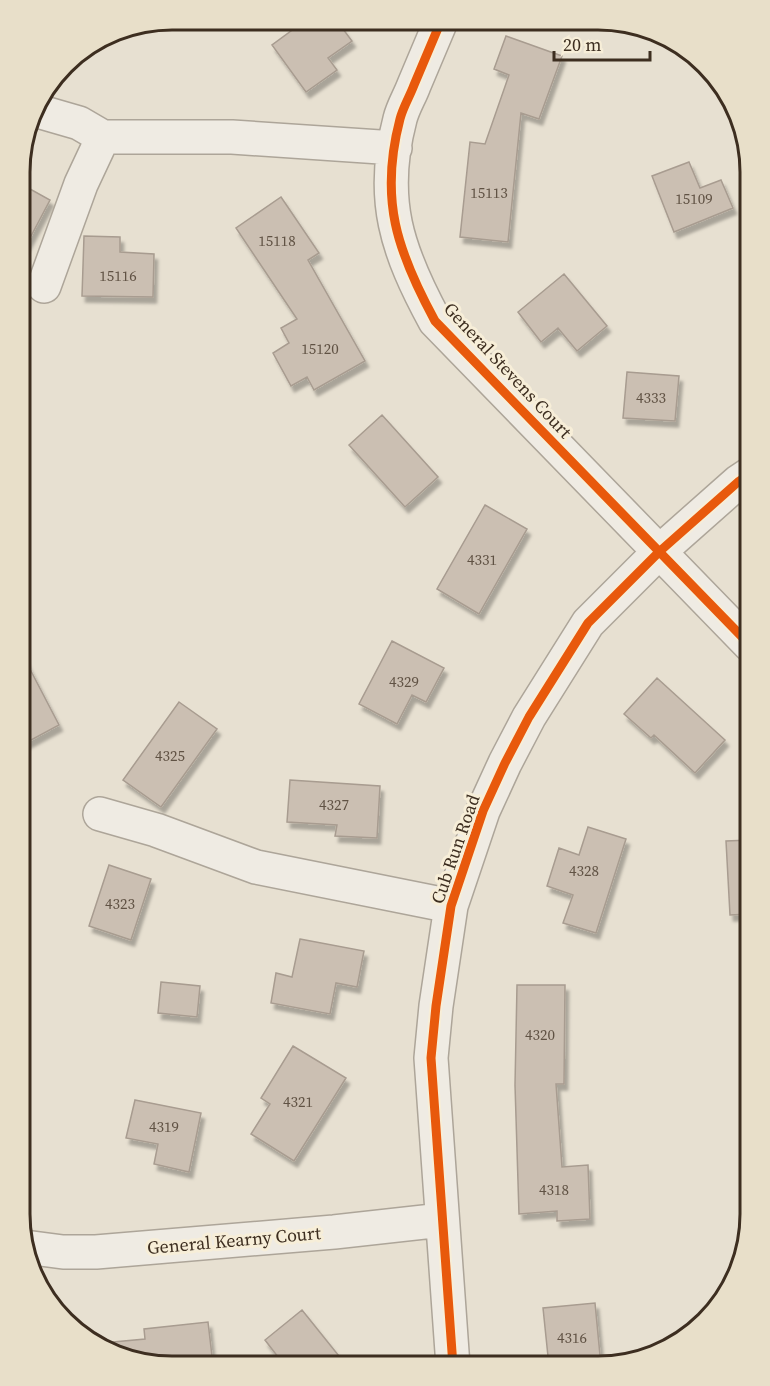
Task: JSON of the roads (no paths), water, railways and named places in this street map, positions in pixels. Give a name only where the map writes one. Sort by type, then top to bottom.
[{"type":"street","name":"General Stevens Court","points":[[437,30],[400,117],[390,171],[392,207],[399,245],[413,281],[435,321],[740,635]]},
{"type":"street","points":[[43,113],[79,123],[103,137],[232,137],[394,148]]},
{"type":"street","points":[[44,286],[81,184],[103,137]]},
{"type":"street","name":"Cub Run Road","points":[[452,1356],[431,1058],[436,1006],[451,906],[483,811],[505,763],[529,717],[588,623],[659,552],[740,481]]},
{"type":"street","points":[[100,814],[156,830],[256,867],[451,906]]},
{"type":"street","name":"General Kearny Court","points":[[35,1248],[63,1252],[96,1251],[334,1232],[442,1220]]}]
